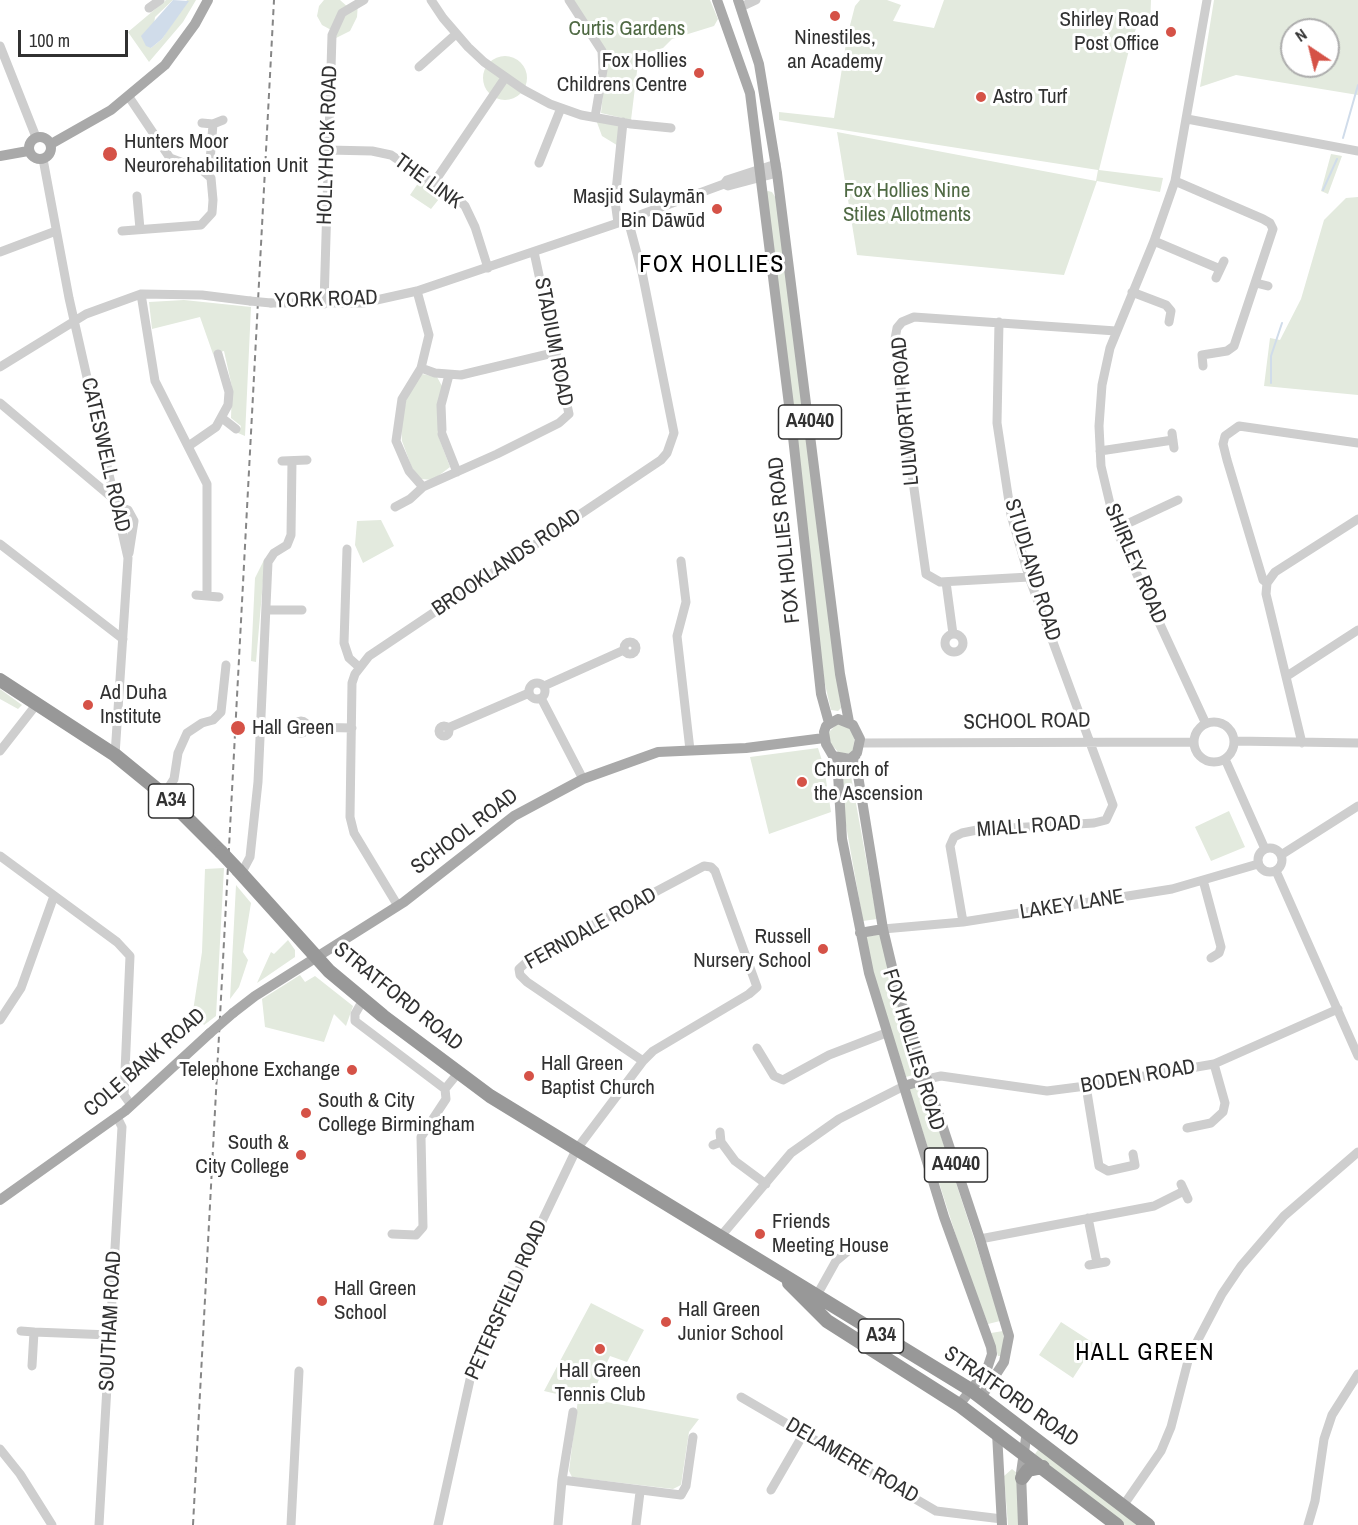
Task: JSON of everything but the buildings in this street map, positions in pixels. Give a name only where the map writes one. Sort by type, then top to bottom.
[{"type":"highway","name":"STRATFORD ROAD","points":[[0,680],[115,755],[164,795],[221,852],[316,957],[363,1000],[458,1073],[576,1150],[782,1274],[813,1300],[976,1393],[1148,1525]]},
{"type":"highway","name":"STRATFORD ROAD","points":[[813,1300],[827,1321],[959,1405],[1118,1525]]},
{"type":"highway","points":[[1021,1476],[1028,1470],[1043,1467]]},
{"type":"main road","points":[[51,144],[129,97],[165,65],[181,45],[208,0]]},
{"type":"main road","name":"FOX HOLLIES ROAD","points":[[717,0],[750,93],[758,174],[793,437],[821,694],[829,723]]},
{"type":"main road","points":[[722,12],[739,3]]},
{"type":"main road","name":"FOX HOLLIES ROAD","points":[[739,3],[759,64],[777,169],[840,674],[849,722]]},
{"type":"main road","points":[[36,137],[45,138],[51,144],[51,152],[43,159],[33,158],[28,151],[30,141],[36,137]]},
{"type":"main road","points":[[0,156],[28,151]]},
{"type":"main road","points":[[838,718],[849,722],[858,733],[860,743],[855,757],[837,758],[828,749],[824,738],[825,729],[829,723],[838,718]]},
{"type":"main road","name":"SCHOOL ROAD","points":[[316,957],[398,906],[514,816],[583,779],[658,752],[746,748],[824,738]]},
{"type":"main road","name":"FOX HOLLIES ROAD","points":[[855,757],[883,929],[898,992],[1006,1325],[1008,1346],[1004,1362],[976,1393],[959,1405]]},
{"type":"main road","name":"FOX HOLLIES ROAD","points":[[837,758],[842,839],[860,933],[886,1033],[950,1237],[992,1354],[976,1393]]},
{"type":"main road","points":[[860,933],[883,929]]},
{"type":"main road","name":"COLE BANK ROAD","points":[[0,1200],[132,1105],[233,1013],[316,957]]},
{"type":"main road","points":[[904,1086],[927,1079]]},
{"type":"main road","points":[[985,1330],[1006,1325]]},
{"type":"main road","points":[[1023,1525],[1022,1451],[1027,1431]]},
{"type":"main road","points":[[997,1433],[1002,1522]]},
{"type":"main road","points":[[999,1472],[1009,1466],[1015,1466],[1021,1476]]},
{"type":"street","points":[[149,8],[158,0]]},
{"type":"street","name":"HOLLYHOCK ROAD","points":[[324,304],[333,31],[342,14],[364,0]]},
{"type":"street","points":[[431,0],[456,34],[505,78],[561,108],[595,117],[671,128]]},
{"type":"street","points":[[569,0],[602,51],[603,70],[595,117]]},
{"type":"street","points":[[739,3],[756,0]]},
{"type":"street","name":"SHIRLEY ROAD","points":[[1206,724],[1116,529],[1107,498],[1100,451],[1102,385],[1116,330],[1154,241],[1175,181],[1207,0]]},
{"type":"street","points":[[419,67],[456,34]]},
{"type":"street","points":[[0,46],[36,137]]},
{"type":"street","points":[[434,184],[505,78]]},
{"type":"street","points":[[122,231],[201,225],[212,213],[211,178],[202,170],[170,158],[129,97]]},
{"type":"street","points":[[539,163],[561,108]]},
{"type":"street","points":[[1187,119],[1358,151]]},
{"type":"street","points":[[202,123],[213,124],[223,120]]},
{"type":"street","name":"BROOKLANDS ROAD","points":[[359,667],[369,656],[661,460],[667,453],[674,433],[642,272],[615,201],[623,122]]},
{"type":"street","points":[[202,170],[210,160],[213,124]]},
{"type":"street","name":"THE LINK","points":[[328,150],[372,151],[391,155],[465,206],[488,268]]},
{"type":"street","name":"CATESWELL ROAD","points":[[43,159],[75,321],[128,558],[115,755]]},
{"type":"street","name":"YORK ROAD","points":[[0,367],[75,321],[106,306],[141,294],[202,295],[271,303],[363,303],[417,291],[623,222],[724,184],[727,180],[777,169]]},
{"type":"street","points":[[1175,181],[1270,223],[1273,229],[1234,346],[1227,351],[1202,355],[1203,366]]},
{"type":"street","points":[[137,196],[140,229]]},
{"type":"street","points":[[0,252],[56,231]]},
{"type":"street","points":[[1154,241],[1222,265],[1216,278]]},
{"type":"street","name":"STADIUM ROAD","points":[[395,507],[410,499],[423,487],[565,419],[570,407],[534,252]]},
{"type":"street","points":[[1256,283],[1268,286]]},
{"type":"street","points":[[417,291],[429,335],[422,368],[402,399],[396,441],[409,471],[423,487]]},
{"type":"street","points":[[1132,292],[1166,305],[1171,311],[1169,322]]},
{"type":"street","points":[[141,294],[155,381],[190,445],[207,484],[207,595]]},
{"type":"street","name":"LULWORTH ROAD","points":[[946,582],[930,578],[924,569],[896,332],[902,322],[914,317],[1116,330]]},
{"type":"street","name":"STUDLAND ROAD","points":[[999,322],[998,423],[1011,515],[1029,577],[1089,741]]},
{"type":"street","points":[[422,368],[449,375],[474,373],[557,352]]},
{"type":"street","points":[[190,445],[216,427],[222,418],[229,392],[218,354]]},
{"type":"street","points":[[449,375],[441,405],[442,432],[457,472]]},
{"type":"street","points":[[0,403],[115,503],[128,510],[134,521],[128,558]]},
{"type":"street","points":[[222,418],[236,429]]},
{"type":"street","points":[[1268,583],[1263,580],[1227,460],[1223,444],[1225,436],[1239,426],[1358,443]]},
{"type":"street","points":[[1100,451],[1173,440]]},
{"type":"street","points":[[239,872],[250,857],[255,790],[258,782],[268,562],[271,556],[287,545],[291,535],[287,461],[307,460]]},
{"type":"street","points":[[1116,529],[1178,500]]},
{"type":"street","points":[[1302,743],[1266,594],[1268,583],[1275,572],[1358,519]]},
{"type":"street","points":[[0,544],[123,639]]},
{"type":"street","points":[[347,549],[352,561],[344,643],[349,658],[359,667],[352,683],[350,817],[354,833],[398,906]]},
{"type":"street","points":[[681,561],[686,602],[677,636],[690,750]]},
{"type":"street","points":[[953,634],[946,582],[1029,577]]},
{"type":"street","points":[[196,595],[219,597]]},
{"type":"street","points":[[266,610],[302,610]]},
{"type":"street","points":[[1287,676],[1358,630]]},
{"type":"street","points":[[448,728],[530,693],[534,684],[544,686],[624,650]]},
{"type":"street","points":[[164,795],[174,779],[178,753],[187,733],[202,723],[213,720],[221,712],[226,665]]},
{"type":"street","points":[[541,698],[545,691],[544,686]]},
{"type":"street","points":[[530,693],[534,698],[541,698]]},
{"type":"street","points":[[541,698],[583,779]]},
{"type":"street","points":[[0,751],[36,705]]},
{"type":"street","points":[[1217,722],[1227,727],[1234,741],[1231,754],[1225,759],[1215,762],[1204,760],[1197,752],[1194,742],[1197,732],[1206,724],[1217,722]]},
{"type":"street","points":[[308,727],[352,728]]},
{"type":"street","name":"MIALL ROAD","points":[[963,922],[950,846],[954,837],[977,830],[1094,823],[1106,820],[1112,812],[1113,805],[1089,741]]},
{"type":"street","points":[[1234,741],[1358,743]]},
{"type":"street","name":"SCHOOL ROAD","points":[[860,743],[1194,742]]},
{"type":"street","points":[[1225,759],[1265,849]]},
{"type":"street","points":[[1281,855],[1357,810]]},
{"type":"street","points":[[1265,849],[1272,849],[1281,855],[1282,862],[1276,871],[1265,872],[1258,864],[1260,854],[1265,849]]},
{"type":"street","points":[[0,856],[117,942],[129,956],[124,1095],[132,1105]]},
{"type":"street","name":"LAKEY LANE","points":[[883,929],[963,922],[1172,889],[1258,864]]},
{"type":"street","name":"PETERSFIELD ROAD","points":[[438,1525],[473,1366],[576,1150],[642,1061],[653,1051],[757,987],[715,871],[704,866]]},
{"type":"street","name":"FERNDALE ROAD","points":[[642,1061],[527,982],[520,975],[519,969],[531,958],[704,866]]},
{"type":"street","points":[[1276,871],[1358,1056]]},
{"type":"street","points":[[1203,880],[1221,947],[1219,953],[1211,958]]},
{"type":"street","points":[[0,1020],[21,988],[54,896]]},
{"type":"street","points":[[363,1000],[356,1014],[356,1021],[445,1089]]},
{"type":"street","name":"BODEN ROAD","points":[[927,1079],[941,1076],[1047,1091],[1086,1086],[1214,1064],[1338,1009]]},
{"type":"street","points":[[757,1048],[774,1076],[783,1080],[829,1055],[886,1033]]},
{"type":"street","points":[[1186,1128],[1211,1123],[1222,1112],[1225,1103],[1214,1064]]},
{"type":"street","points":[[392,1234],[416,1235],[423,1227],[421,1137],[446,1099],[445,1089],[458,1073]]},
{"type":"street","points":[[721,1236],[791,1153],[821,1130],[904,1086]]},
{"type":"street","points":[[1086,1086],[1099,1166],[1108,1171],[1135,1165],[1133,1154]]},
{"type":"street","name":"SOUTHAM ROAD","points":[[99,1525],[122,1127],[117,1117]]},
{"type":"street","points":[[718,1140],[742,1167],[766,1184]]},
{"type":"street","points":[[1123,1506],[1161,1451],[1171,1427],[1180,1384],[1189,1356],[1222,1294],[1241,1266],[1284,1216],[1358,1152]]},
{"type":"street","points":[[980,1239],[1154,1206],[1184,1191]]},
{"type":"street","points":[[1088,1218],[1098,1263]]},
{"type":"street","points":[[813,1300],[836,1261],[855,1245]]},
{"type":"street","points":[[21,1331],[110,1335]]},
{"type":"street","points":[[32,1366],[34,1332]]},
{"type":"street","points":[[291,1525],[299,1371]]},
{"type":"street","points":[[1308,1525],[1315,1502],[1324,1439],[1332,1414],[1358,1374]]},
{"type":"street","name":"DELAMERE ROAD","points":[[741,1397],[936,1510],[1002,1522]]},
{"type":"street","points":[[558,1525],[562,1480],[573,1412]]},
{"type":"street","points":[[771,1490],[804,1433]]},
{"type":"street","points":[[562,1480],[682,1498],[686,1486],[693,1437]]},
{"type":"street","points":[[0,1449],[20,1474],[52,1525]]},
{"type":"street","points":[[636,1525],[640,1492]]},
{"type":"green space","points":[[166,0],[173,0],[155,17],[151,48],[162,39],[187,0],[196,0],[183,22],[149,62],[128,32]]},
{"type":"green space","points":[[324,0],[340,0],[349,8],[358,3],[357,17],[350,31],[332,40],[333,31],[322,25],[317,16],[319,6]]},
{"type":"green space","name":"Curtis Gardens","points":[[572,0],[710,0],[718,19],[714,26],[672,39],[663,48],[639,55],[631,120],[601,113],[606,65]]},
{"type":"green space","name":"Fox Hollies Nine Stiles Allotments","points":[[860,0],[887,0],[901,5],[893,21],[934,28],[944,0],[1151,0],[1150,26],[1137,26],[1131,42],[1099,170],[1163,178],[1160,192],[1097,181],[1064,275],[857,255],[837,132],[1096,181],[1098,170],[779,120],[779,112],[834,118],[847,37],[855,6]]},
{"type":"green space","points":[[1214,0],[1358,0],[1358,95],[1236,75],[1200,87]]},
{"type":"green space","points":[[505,56],[521,62],[527,78],[521,94],[505,100],[489,94],[483,78],[489,62]]},
{"type":"green space","points":[[595,117],[623,122],[620,147],[602,136]]},
{"type":"green space","points":[[1331,154],[1342,156],[1328,194],[1321,191]]},
{"type":"green space","points":[[421,179],[443,194],[431,209],[410,195]]},
{"type":"green space","points":[[766,192],[772,192],[777,200],[841,708],[838,711],[831,710],[824,680]]},
{"type":"green space","points":[[1358,197],[1358,395],[1264,386],[1270,338],[1280,340],[1301,299],[1324,220],[1346,198]]},
{"type":"green space","points":[[184,300],[251,307],[245,436],[238,433],[241,426],[231,418],[232,387],[224,351],[213,354],[200,317],[152,329],[149,302]]},
{"type":"green space","points":[[422,374],[437,377],[442,386],[439,438],[450,467],[433,480],[421,479],[412,468],[402,441],[401,425],[407,396]]},
{"type":"green space","points":[[381,520],[394,546],[363,563],[355,545],[357,521]]},
{"type":"green space","points":[[265,558],[256,662],[251,661],[255,578]]},
{"type":"green space","points":[[0,689],[22,705],[18,709],[0,699]]},
{"type":"green space","points":[[838,723],[852,730],[855,737],[852,754],[839,753],[831,744],[828,733]]},
{"type":"green space","points":[[818,748],[824,767],[831,812],[769,834],[750,757]]},
{"type":"green space","points":[[849,765],[877,919],[863,921],[844,814],[841,766]]},
{"type":"green space","points":[[1229,811],[1245,847],[1211,861],[1195,827]]},
{"type":"green space","points":[[224,868],[216,1016],[204,1025],[193,1011],[202,952],[205,869]]},
{"type":"green space","points":[[236,885],[251,903],[243,952],[248,960],[239,987],[230,999]]},
{"type":"green space","points":[[880,934],[920,1073],[906,1077],[872,972],[866,937]]},
{"type":"green space","points":[[288,940],[295,950],[295,957],[257,983],[271,952],[274,954]]},
{"type":"green space","points":[[300,975],[305,982],[315,976],[353,1006],[346,1026],[334,1014],[324,1042],[265,1027],[262,999]]},
{"type":"green space","points":[[924,1084],[1000,1321],[988,1324],[967,1270],[909,1089]]},
{"type":"green space","points":[[591,1303],[644,1330],[627,1362],[610,1356],[590,1399],[699,1419],[689,1432],[681,1485],[673,1489],[572,1477],[569,1471],[578,1399],[544,1391]]},
{"type":"green space","points":[[1061,1322],[1095,1344],[1073,1378],[1039,1355]]},
{"type":"green space","points":[[1003,1331],[1001,1356],[998,1356],[991,1333]]},
{"type":"green space","points":[[1040,1447],[1142,1525],[1124,1525],[1035,1454]]},
{"type":"green space","points":[[1012,1469],[1017,1473],[1020,1525],[1008,1525],[1004,1476]]},
{"type":"water","points":[[173,0],[189,1],[162,39],[151,48],[146,46],[141,36]]},
{"type":"waterway","points":[[1343,138],[1358,85]]},
{"type":"waterway","points":[[1323,190],[1337,159]]},
{"type":"waterway","points":[[1271,383],[1271,356],[1282,323]]},
{"type":"railway","points":[[193,1525],[274,0]]},
{"type":"place","name":"Ninestiles, an Academy","points":[[835,16]]},
{"type":"place","name":"Shirley Road Post Office","points":[[1171,32]]},
{"type":"place","name":"Fox Hollies Childrens Centre","points":[[699,73]]},
{"type":"place","name":"Astro Turf","points":[[981,97]]},
{"type":"place","name":"Hunters Moor Neurorehabilitation Unit","points":[[110,154]]},
{"type":"place","name":"Masjid Sulaymān Bin Dāwūd","points":[[717,209]]},
{"type":"place","name":"Ad Duha Institute","points":[[88,705]]},
{"type":"place","name":"Hall Green","points":[[238,728]]},
{"type":"place","name":"Church of the Ascension","points":[[802,782]]},
{"type":"place","name":"Russell Nursery School","points":[[823,949]]},
{"type":"place","name":"Telephone Exchange","points":[[352,1070]]},
{"type":"place","name":"Hall Green Baptist Church","points":[[529,1076]]},
{"type":"place","name":"South & City College Birmingham","points":[[306,1113]]},
{"type":"place","name":"South & City College","points":[[301,1155]]},
{"type":"place","name":"Friends Meeting House","points":[[760,1234]]},
{"type":"place","name":"Hall Green School","points":[[322,1301]]},
{"type":"place","name":"Hall Green Junior School","points":[[666,1322]]},
{"type":"place","name":"Hall Green Tennis Club","points":[[600,1349]]},
{"type":"district","name":"FOX HOLLIES","points":[[712,266]]},
{"type":"district","name":"HALL GREEN","points":[[1145,1354]]}]
